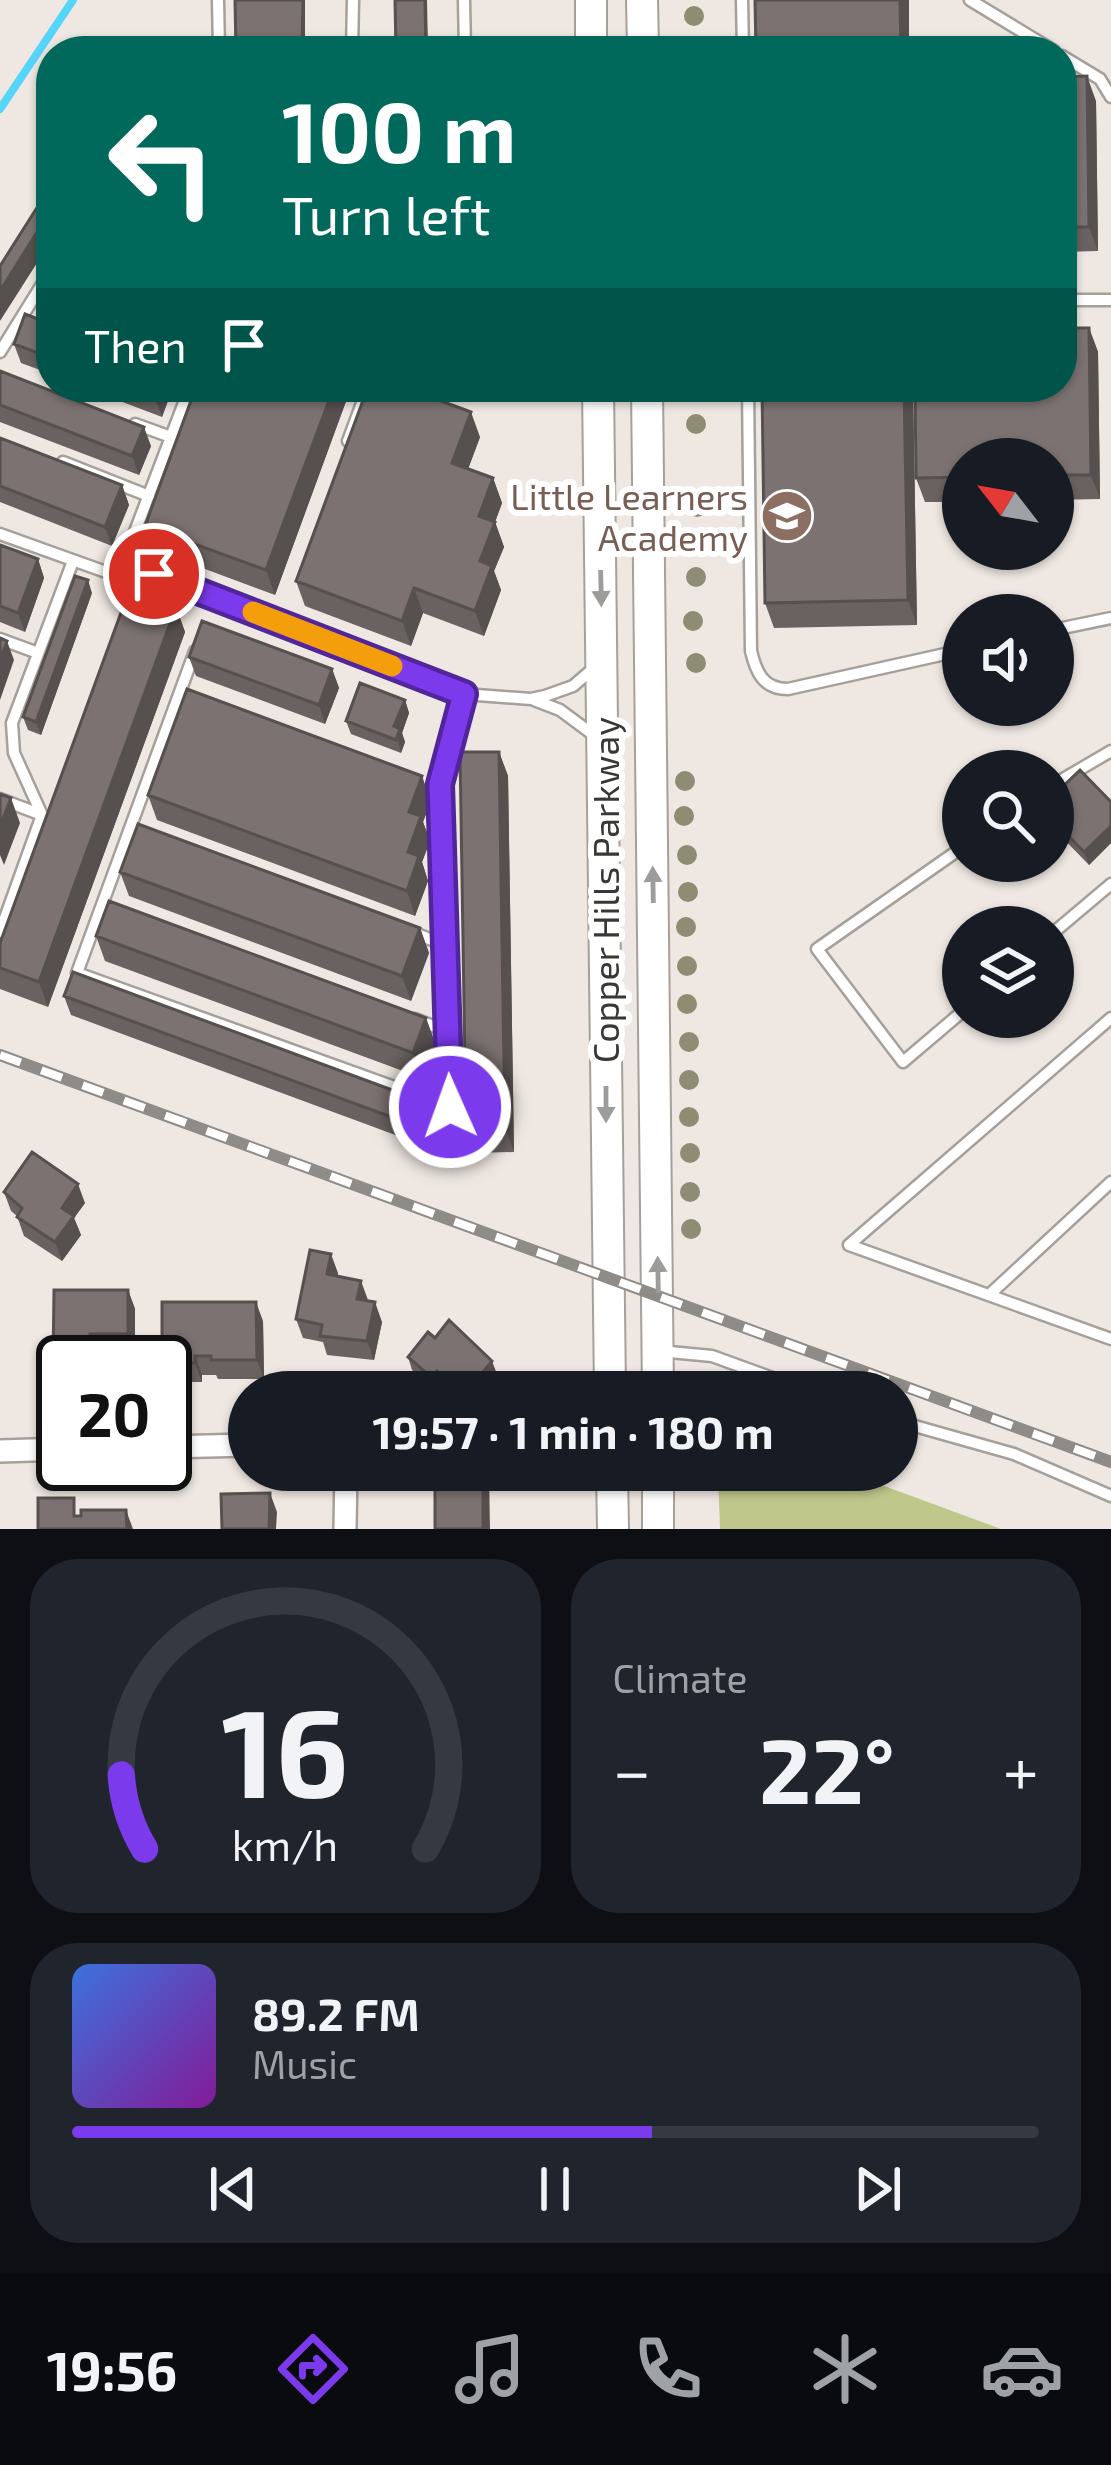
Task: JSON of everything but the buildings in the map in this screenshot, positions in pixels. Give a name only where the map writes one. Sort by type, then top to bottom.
[{"type":"main road","points":[[587,36],[591,0]]},
{"type":"main road","points":[[642,0],[643,36]]},
{"type":"main road","name":"Copper Hills Parkway","points":[[598,402],[610,1371]]},
{"type":"main road","name":"Copper Hills Parkway","points":[[646,402],[658,1371]]},
{"type":"main road","points":[[613,1491],[614,1529]]},
{"type":"main road","points":[[658,1491],[658,1529]]},
{"type":"street","points":[[192,1446],[228,1446]]},
{"type":"street","points":[[0,1450],[36,1449]]},
{"type":"street","points":[[345,1529],[346,1491]]},
{"type":"lane","points":[[218,0],[218,36]]},
{"type":"lane","points":[[352,36],[353,0]]},
{"type":"lane","points":[[464,0],[465,36]]},
{"type":"lane","points":[[742,0],[743,36]]},
{"type":"lane","points":[[970,0],[992,6],[1033,36]]},
{"type":"lane","points":[[1077,65],[1100,79],[1111,97]]},
{"type":"lane","points":[[0,352],[36,294]]},
{"type":"lane","points":[[1077,300],[1111,299]]},
{"type":"lane","points":[[24,314],[36,318]]},
{"type":"lane","points":[[0,533],[106,572],[123,563],[184,402]]},
{"type":"lane","points":[[346,448],[363,402]]},
{"type":"lane","points":[[748,402],[751,651],[760,677],[774,687],[788,688],[942,655]]},
{"type":"lane","points":[[128,421],[171,437]]},
{"type":"lane","points":[[43,455],[149,496]]},
{"type":"lane","points":[[0,932],[42,815],[14,753],[6,721],[73,561]]},
{"type":"lane","points":[[123,563],[464,694],[531,699],[576,720],[603,745]]},
{"type":"lane","points":[[1074,626],[1111,618]]},
{"type":"lane","points":[[0,639],[38,653]]},
{"type":"lane","points":[[196,647],[77,973],[450,1107],[440,784],[464,694]]},
{"type":"lane","points":[[531,699],[573,686],[602,658]]},
{"type":"lane","points":[[181,690],[202,698]]},
{"type":"lane","points":[[1074,773],[1111,751]]},
{"type":"lane","points":[[418,776],[440,784]]},
{"type":"lane","points":[[0,800],[42,815]]},
{"type":"lane","points":[[130,829],[152,837]]},
{"type":"lane","points":[[942,863],[817,949],[903,1062],[942,1028]]},
{"type":"lane","points":[[0,879],[17,885]]},
{"type":"lane","points":[[1074,916],[1111,884]]},
{"type":"lane","points":[[102,903],[124,911]]},
{"type":"lane","points":[[400,928],[445,945]]},
{"type":"lane","points":[[404,1016],[448,1031]]},
{"type":"lane","points":[[1111,1018],[850,1245],[1111,1339]]},
{"type":"lane","points":[[988,1295],[1111,1182]]},
{"type":"lane","points":[[658,1352],[712,1355],[755,1371]]},
{"type":"lane","points":[[918,1427],[1014,1454],[1111,1496]]},
{"type":"green space","points":[[719,1491],[898,1491],[1001,1529],[720,1529]]},
{"type":"waterway","points":[[49,36],[73,0]]},
{"type":"waterway","points":[[0,109],[36,55]]},
{"type":"railway","points":[[0,1055],[1111,1462]]},
{"type":"slow traffic","points":[[253,612],[392,666]]},
{"type":"place","name":"Little Learners Academy","points":[[787,516]]},
{"type":"route","points":[[154,574],[464,694],[440,784],[450,1107]]}]
